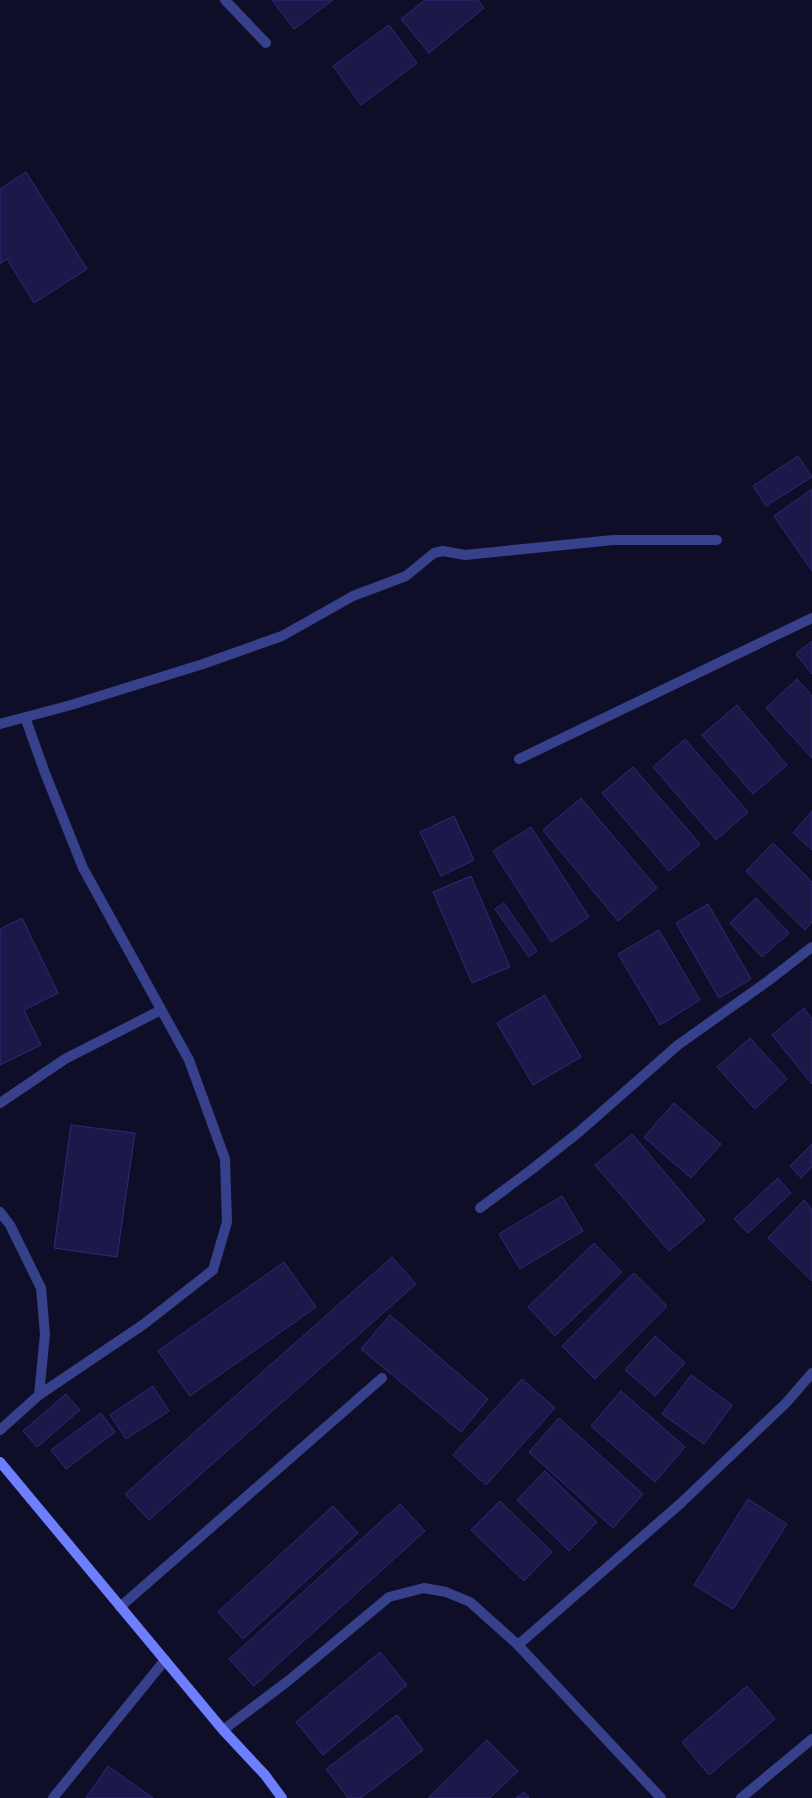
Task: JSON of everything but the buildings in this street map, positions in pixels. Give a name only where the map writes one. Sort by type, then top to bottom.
[{"type":"street","points":[[225,0],[266,43]]},
{"type":"street","points":[[0,724],[203,664],[282,636],[353,596],[406,576],[434,552],[443,551],[465,554],[613,540],[717,540]]},
{"type":"street","points":[[520,759],[812,618]]},
{"type":"street","points":[[0,1430],[39,1395],[144,1324],[214,1270],[227,1222],[225,1159],[189,1060],[83,868],[25,717]]},
{"type":"street","points":[[480,1208],[579,1132],[678,1045],[812,947]]},
{"type":"street","points":[[0,1103],[65,1059],[161,1010]]},
{"type":"street","points":[[0,1212],[10,1225],[41,1288],[45,1334],[39,1395]]},
{"type":"street","points":[[518,1645],[680,1504],[786,1403],[812,1373]]},
{"type":"street","points":[[120,1607],[382,1378]]},
{"type":"street","points":[[0,1462],[223,1730],[265,1775],[282,1798]]},
{"type":"street","points":[[223,1730],[288,1680],[389,1597],[424,1588],[446,1592],[470,1602],[518,1645],[661,1798]]},
{"type":"street","points":[[53,1798],[165,1660]]},
{"type":"street","points":[[741,1798],[812,1738]]}]
